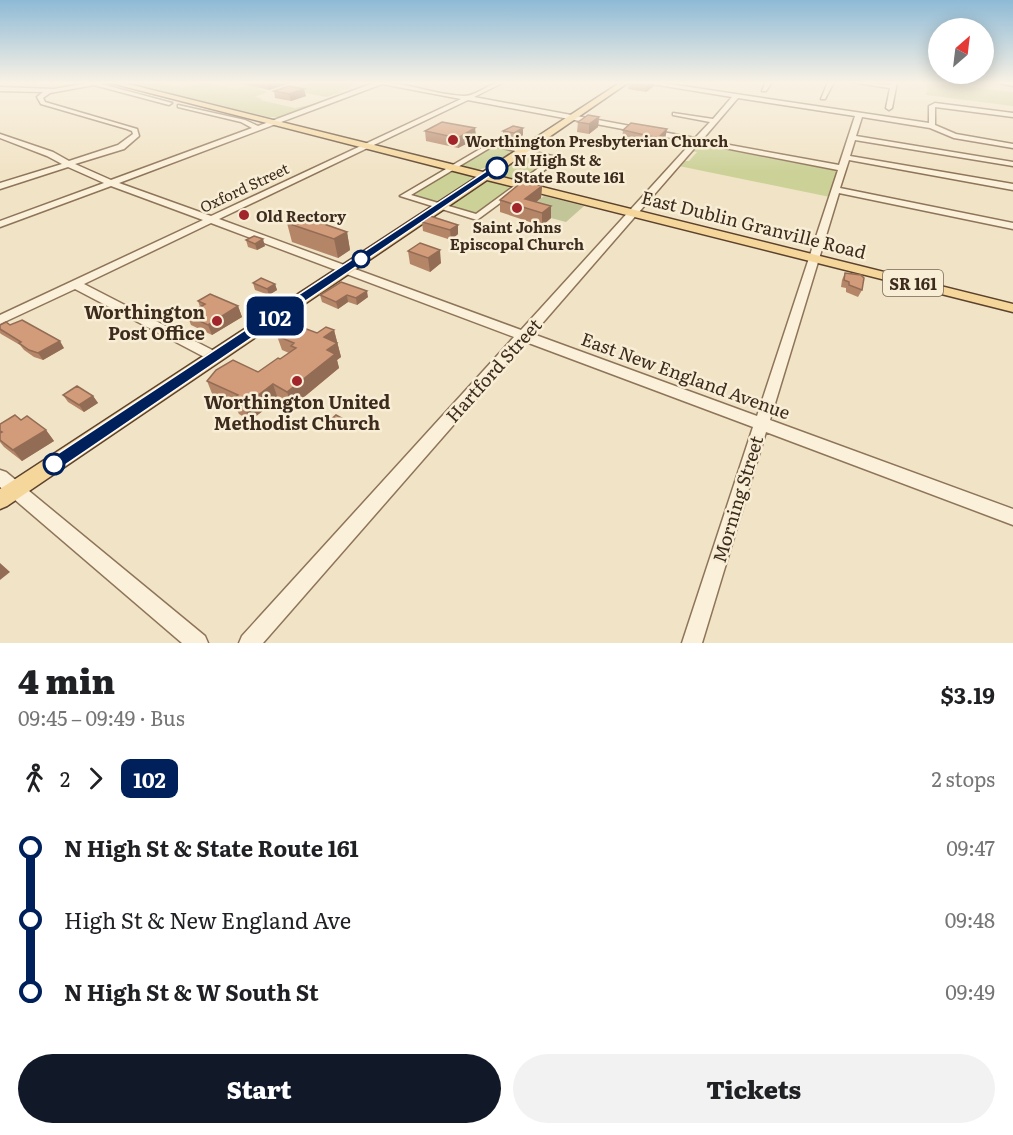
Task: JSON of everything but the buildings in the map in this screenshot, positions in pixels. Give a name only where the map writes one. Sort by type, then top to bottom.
[{"type":"main road","name":"SR 161","points":[[233,112],[486,175]]},
{"type":"main road","points":[[5,489],[215,357],[582,112]]},
{"type":"main road","points":[[257,118],[289,117]]},
{"type":"main road","name":"East Dublin Granville Road","points":[[486,175],[1013,308]]},
{"type":"street","points":[[0,186],[121,147],[136,137],[135,130],[74,112]]},
{"type":"street","points":[[205,112],[243,121],[258,128]]},
{"type":"street","points":[[0,224],[302,112]]},
{"type":"street","name":"Oxford Street","points":[[0,320],[438,112]]},
{"type":"street","points":[[541,112],[842,168]]},
{"type":"street","name":"Hartford Street","points":[[249,643],[722,112]]},
{"type":"street","points":[[840,112],[932,126],[954,136],[1013,146]]},
{"type":"street","points":[[932,112],[932,126]]},
{"type":"street","points":[[991,112],[1013,115]]},
{"type":"street","points":[[675,114],[714,121]]},
{"type":"street","name":"Morning Street","points":[[692,643],[859,115]]},
{"type":"street","name":"East New England Avenue","points":[[0,136],[50,154],[112,183],[1013,517]]},
{"type":"street","points":[[852,137],[1013,164]]},
{"type":"street","points":[[492,144],[523,150],[557,158],[477,217],[404,196],[492,144]]},
{"type":"street","points":[[845,157],[1013,187]]},
{"type":"street","points":[[836,190],[1013,226]]},
{"type":"street","points":[[75,284],[215,357]]},
{"type":"street","points":[[5,489],[198,643]]},
{"type":"green space","points":[[248,112],[296,112],[282,117],[269,117]]},
{"type":"green space","points":[[701,143],[838,171],[830,197],[679,166],[683,161],[689,161],[697,152],[691,151]]},
{"type":"green space","points":[[494,145],[516,150],[483,169],[459,165]]},
{"type":"green space","points":[[528,152],[552,159],[522,181],[499,174]]},
{"type":"green space","points":[[452,170],[472,175],[473,178],[437,203],[412,196]]},
{"type":"green space","points":[[491,180],[515,186],[480,212],[469,213],[448,206],[482,183]]},
{"type":"green space","points":[[544,196],[584,206],[566,222],[525,211]]},
{"type":"bus line","name":"102","points":[[54,464],[497,168]]},
{"type":"place","name":"Worthington Presbyterian Church","points":[[453,140]]},
{"type":"place","name":"N High St & State Route 161","points":[[497,168]]},
{"type":"place","name":"Saint Johns Episcopal Church","points":[[517,208]]},
{"type":"place","name":"Old Rectory","points":[[244,215]]},
{"type":"place","name":"Worthington Post Office","points":[[217,321]]},
{"type":"place","name":"Worthington United Methodist Church","points":[[297,381]]}]
